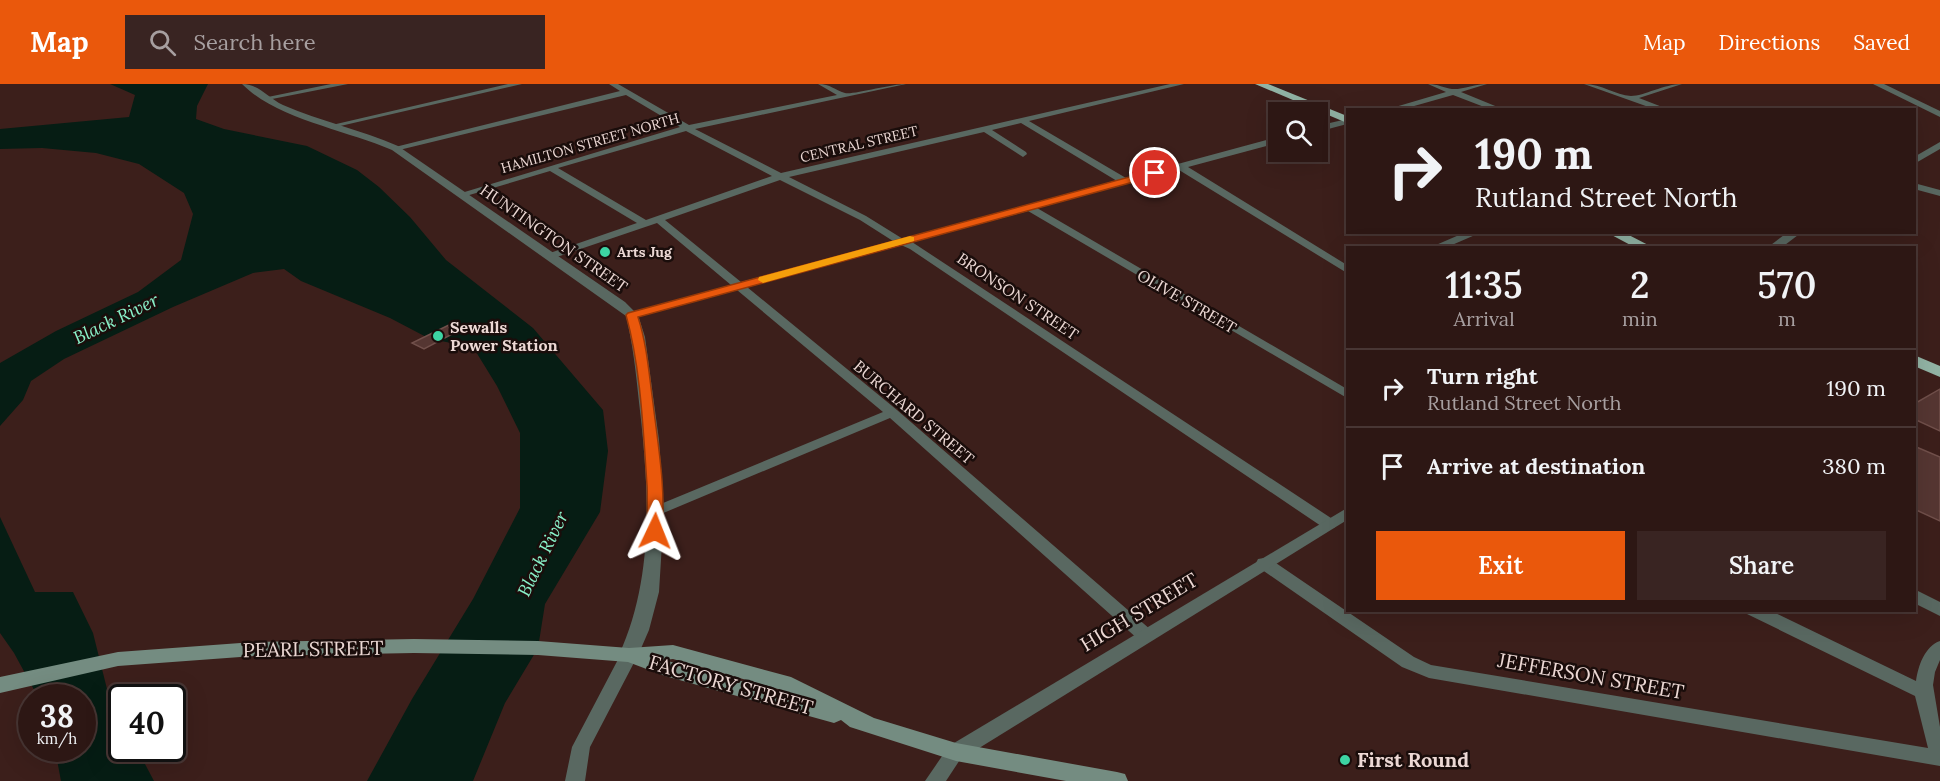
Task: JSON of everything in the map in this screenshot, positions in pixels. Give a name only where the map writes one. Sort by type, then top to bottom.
[{"type":"highway","points":[[1260,84],[1346,121]]},
{"type":"highway","points":[[1616,234],[1644,246]]},
{"type":"highway","points":[[1916,361],[1940,372]]},
{"type":"main road","name":"PEARL STREET","points":[[0,686],[118,659],[254,649],[414,646],[577,651],[629,655]]},
{"type":"main road","name":"FACTORY STREET","points":[[629,655],[665,668],[866,723],[956,752],[1117,781]]},
{"type":"street","name":"HUNTINGTON STREET","points":[[246,84],[289,110],[370,136],[395,148],[632,315],[638,337],[651,440],[656,511],[650,592],[640,630],[629,655]]},
{"type":"street","points":[[267,98],[344,84]]},
{"type":"street","points":[[336,125],[518,84]]},
{"type":"street","name":"BRONSON STREET","points":[[615,84],[688,128],[863,218],[901,242],[914,247],[1329,524]]},
{"type":"street","points":[[822,84],[845,96]]},
{"type":"street","name":"HAMILTON STREET NORTH","points":[[463,194],[688,128],[902,84]]},
{"type":"street","name":"CENTRAL STREET","points":[[550,256],[782,176],[1180,84]]},
{"type":"street","points":[[1432,84],[1496,108]]},
{"type":"street","points":[[1396,108],[1483,84]]},
{"type":"street","points":[[1588,84],[1660,108]]},
{"type":"street","points":[[1632,98],[1678,84]]},
{"type":"street","points":[[1876,84],[1940,114]]},
{"type":"street","points":[[395,148],[627,92]]},
{"type":"street","points":[[1021,120],[1124,182]]},
{"type":"street","points":[[1328,126],[1346,121]]},
{"type":"street","points":[[985,129],[1023,154]]},
{"type":"street","points":[[632,315],[1268,143]]},
{"type":"street","points":[[1916,160],[1940,145]]},
{"type":"street","points":[[1180,166],[1346,269]]},
{"type":"street","points":[[550,168],[644,223]]},
{"type":"street","points":[[1916,186],[1940,192]]},
{"type":"street","name":"OLIVE STREET","points":[[1028,207],[1346,393]]},
{"type":"street","name":"BURCHARD STREET","points":[[658,219],[892,413],[1145,635]]},
{"type":"street","points":[[1439,246],[1472,234]]},
{"type":"street","points":[[1775,246],[1794,234]]},
{"type":"street","points":[[656,511],[892,413]]},
{"type":"street","name":"HIGH STREET","points":[[956,752],[1346,514]]},
{"type":"street","name":"JEFFERSON STREET","points":[[1264,563],[1408,662],[1429,671],[1940,757]]},
{"type":"street","points":[[1916,596],[1940,610]]},
{"type":"street","points":[[1757,612],[1923,692]]},
{"type":"street","points":[[1940,648],[1927,664],[1923,692],[1940,757]]},
{"type":"street","points":[[575,781],[581,747],[629,655]]},
{"type":"street","points":[[935,781],[956,752]]},
{"type":"water","name":"Black River","points":[[110,84],[208,84],[197,106],[196,119],[224,129],[307,146],[357,170],[379,187],[410,217],[446,260],[533,328],[603,410],[608,451],[600,512],[545,604],[538,648],[505,703],[473,781],[367,781],[412,699],[473,599],[520,508],[520,433],[497,386],[473,347],[430,339],[390,318],[301,281],[284,269],[253,273],[173,307],[64,359],[31,381],[23,400],[0,426],[0,363],[56,331],[138,292],[181,260],[193,214],[184,193],[139,164],[96,153],[42,148],[0,149],[0,129],[129,117],[135,95]]},
{"type":"water","points":[[0,517],[35,592],[73,592],[93,633],[108,691],[108,762],[144,762],[154,781],[61,781],[57,762],[96,762],[96,684],[31,684],[0,633]]},
{"type":"building","name":"Sewalls Power Station","points":[[455,322],[460,330],[424,349],[412,343]]},
{"type":"building","points":[[1940,389],[1940,431],[1916,420],[1916,403]]},
{"type":"building","points":[[1916,447],[1940,457],[1940,521],[1916,510]]},
{"type":"slow traffic","points":[[763,280],[910,239]]},
{"type":"place","name":"Arts Jug","points":[[605,252]]},
{"type":"place","name":"Sewalls Power Station","points":[[438,336]]},
{"type":"place","name":"First Round","points":[[1345,760]]},
{"type":"route","points":[[655,531],[656,511],[651,440],[638,337],[632,315],[1155,173]]}]
